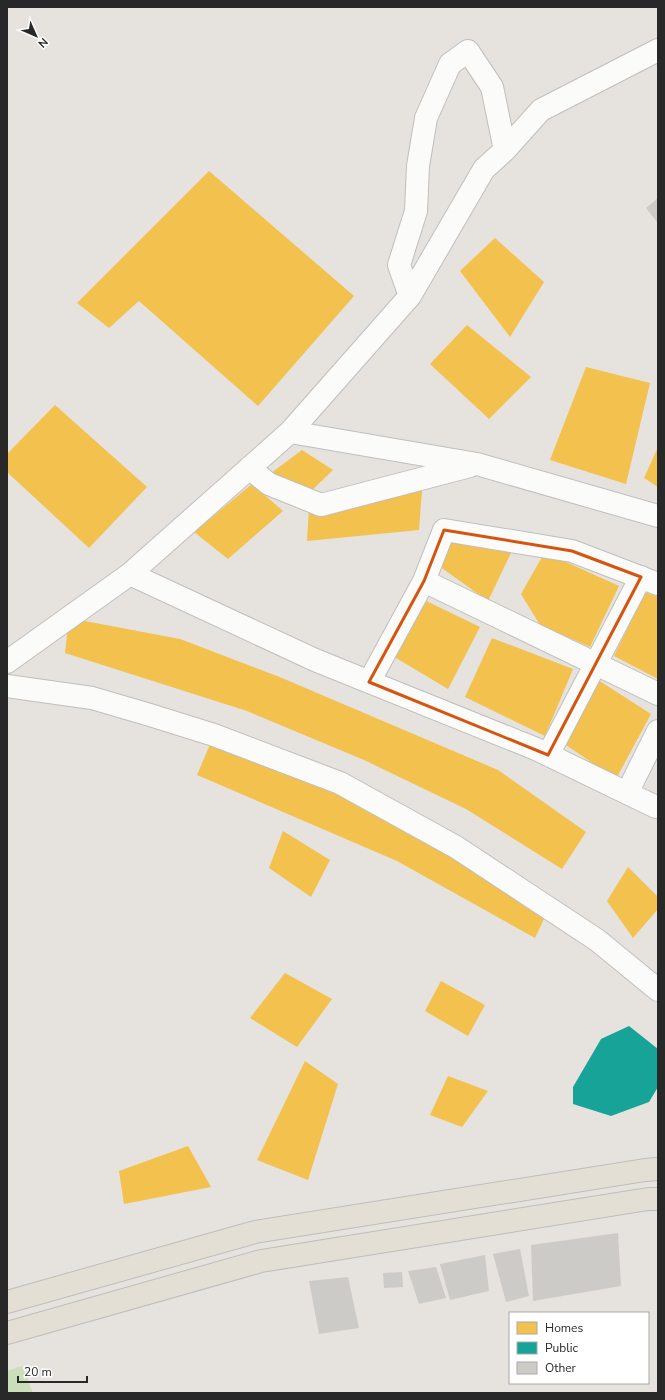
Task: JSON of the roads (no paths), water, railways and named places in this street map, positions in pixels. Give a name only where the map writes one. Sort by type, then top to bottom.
[{"type":"main road","points":[[7,1302],[255,1232],[658,1169]]},
{"type":"main road","points":[[7,1333],[262,1261],[648,1199],[658,1199]]},
{"type":"street","points":[[410,296],[399,265],[416,211],[418,166],[426,118],[450,64],[468,50],[492,87],[505,150]]},
{"type":"street","points":[[7,662],[130,574],[290,432],[410,296],[484,169],[505,150],[541,110],[658,50]]},
{"type":"street","points":[[290,432],[477,464],[658,516]]},
{"type":"street","points":[[249,468],[269,484],[321,505],[477,464]]},
{"type":"street","points":[[369,682],[424,581],[444,530],[572,551],[650,581],[596,664],[548,755]]},
{"type":"street","points":[[130,574],[315,660],[548,755],[656,807],[658,806]]},
{"type":"street","points":[[424,581],[658,694]]},
{"type":"street","points":[[7,686],[92,698],[214,735],[340,783],[456,847],[597,940],[658,990]]},
{"type":"street","points":[[627,793],[658,730]]}]
